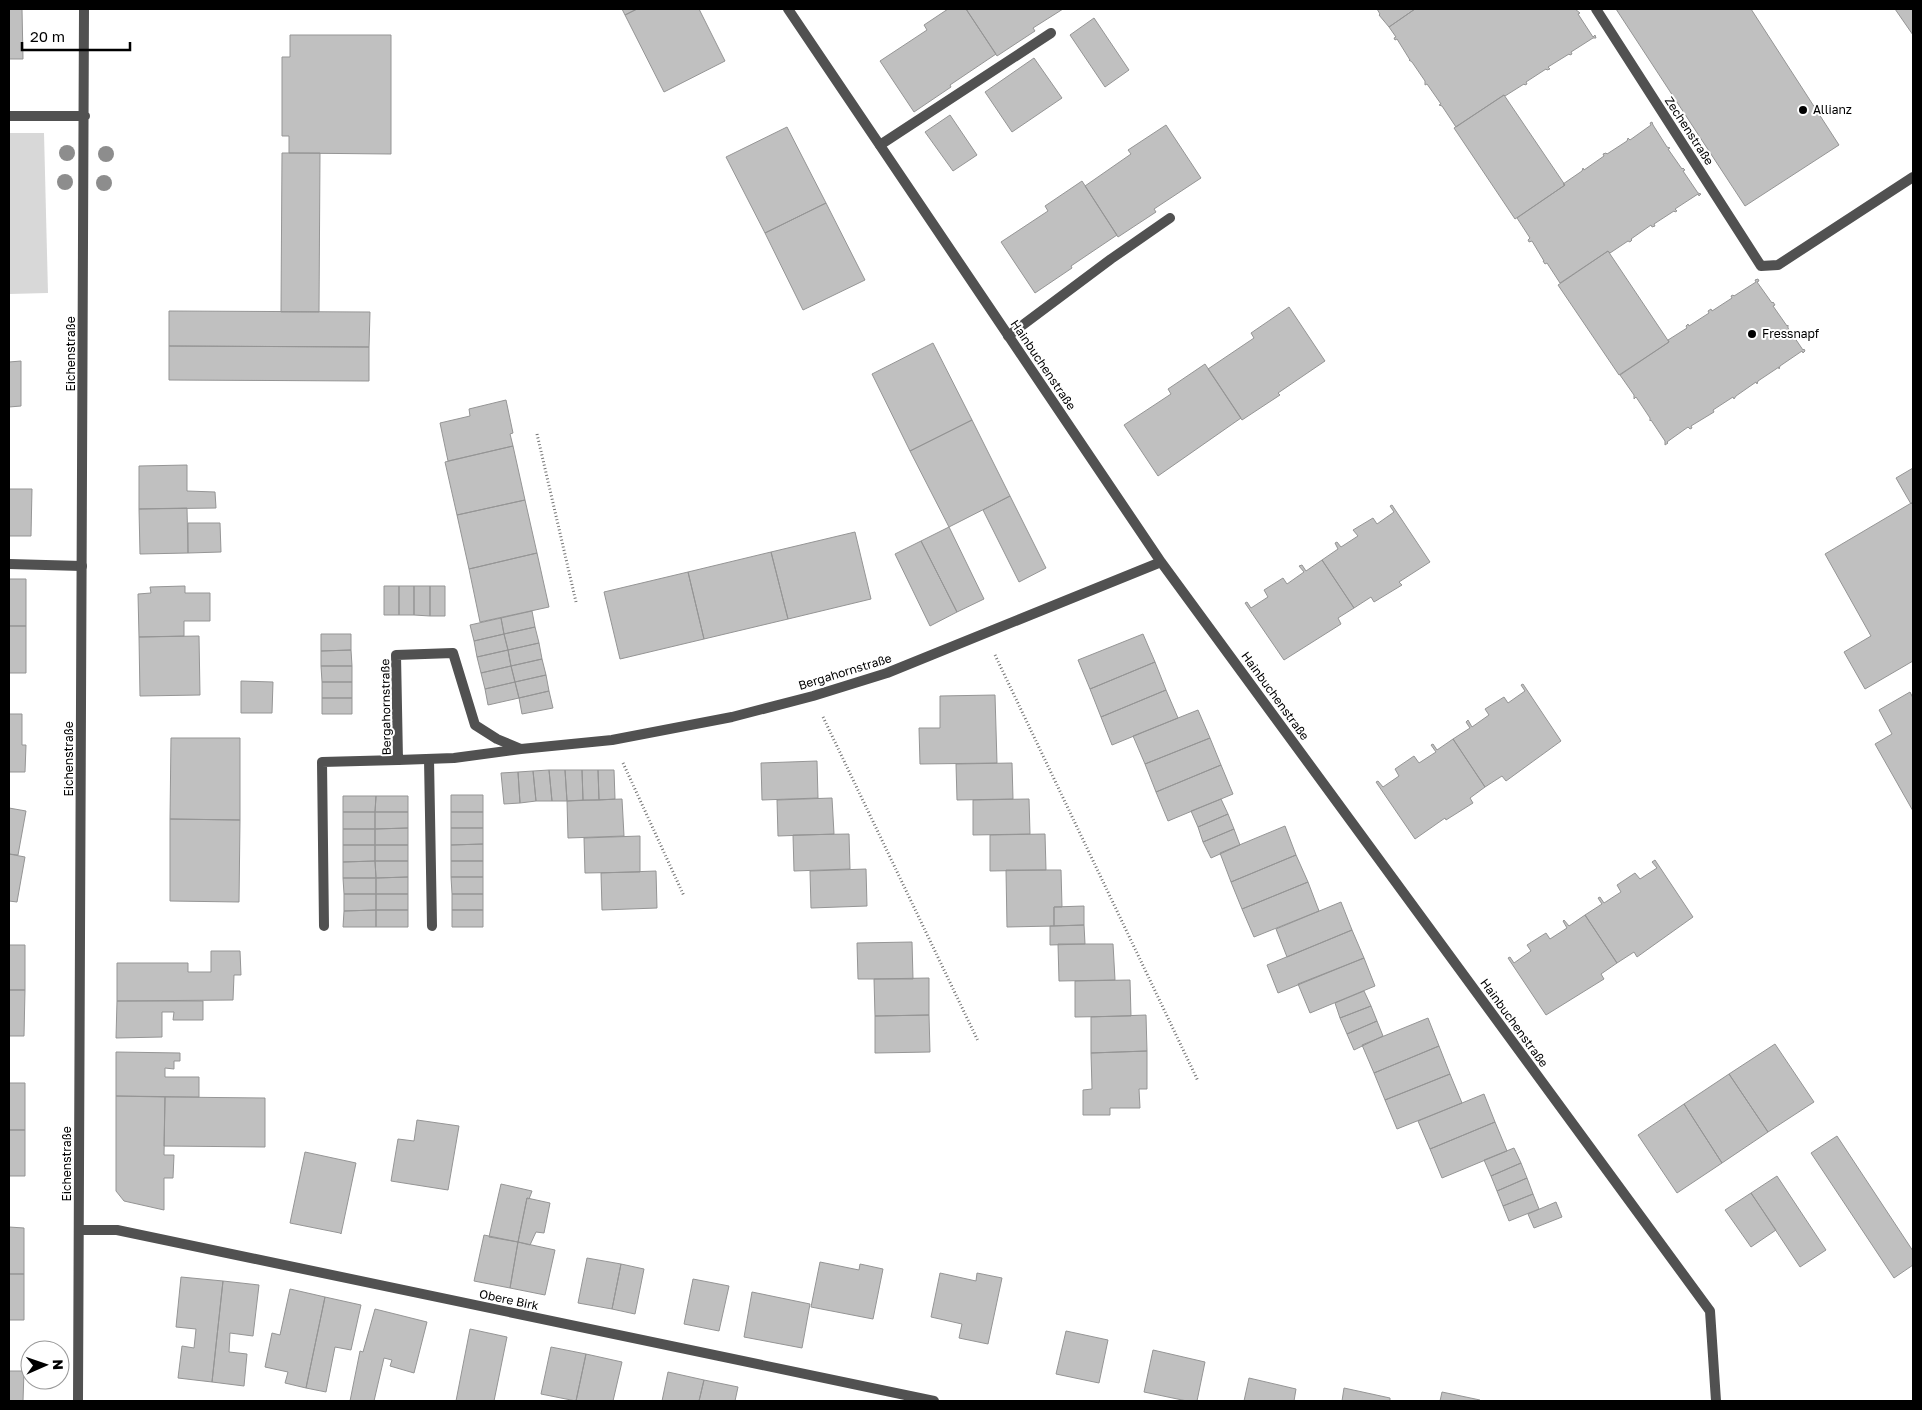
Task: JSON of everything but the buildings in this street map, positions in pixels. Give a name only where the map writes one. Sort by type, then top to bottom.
[{"type":"street","name":"Eichenstraße","points":[[78,1401],[84,9]]},
{"type":"street","name":"Hainbuchenstraße","points":[[788,9],[1161,562],[1710,1312],[1716,1401]]},
{"type":"street","name":"Zechenstraße","points":[[1596,9],[1761,266],[1778,265],[1913,177]]},
{"type":"street","points":[[880,145],[1051,33]]},
{"type":"street","points":[[9,116],[85,116]]},
{"type":"street","points":[[1008,336],[1111,259],[1170,218]]},
{"type":"street","name":"Bergahornstraße","points":[[521,749],[496,739],[475,725],[453,653],[396,655],[398,760],[454,758],[612,740],[732,717],[813,696],[887,673],[1161,562]]},
{"type":"street","points":[[9,564],[82,566]]},
{"type":"street","points":[[429,759],[432,926]]},
{"type":"street","points":[[324,926],[322,762],[398,760]]},
{"type":"street","name":"Obere Birk","points":[[79,1230],[117,1230],[934,1401]]},
{"type":"path","points":[[537,434],[576,602]]},
{"type":"path","points":[[985,634],[1198,1081]]},
{"type":"path","points":[[813,696],[978,1041]]},
{"type":"path","points":[[612,740],[684,896]]},
{"type":"shaded area","points":[[9,133],[44,133],[48,293],[9,294]]},
{"type":"place","name":"Allianz","points":[[1803,110]]},
{"type":"place","name":"Fressnapf","points":[[1752,334]]}]
